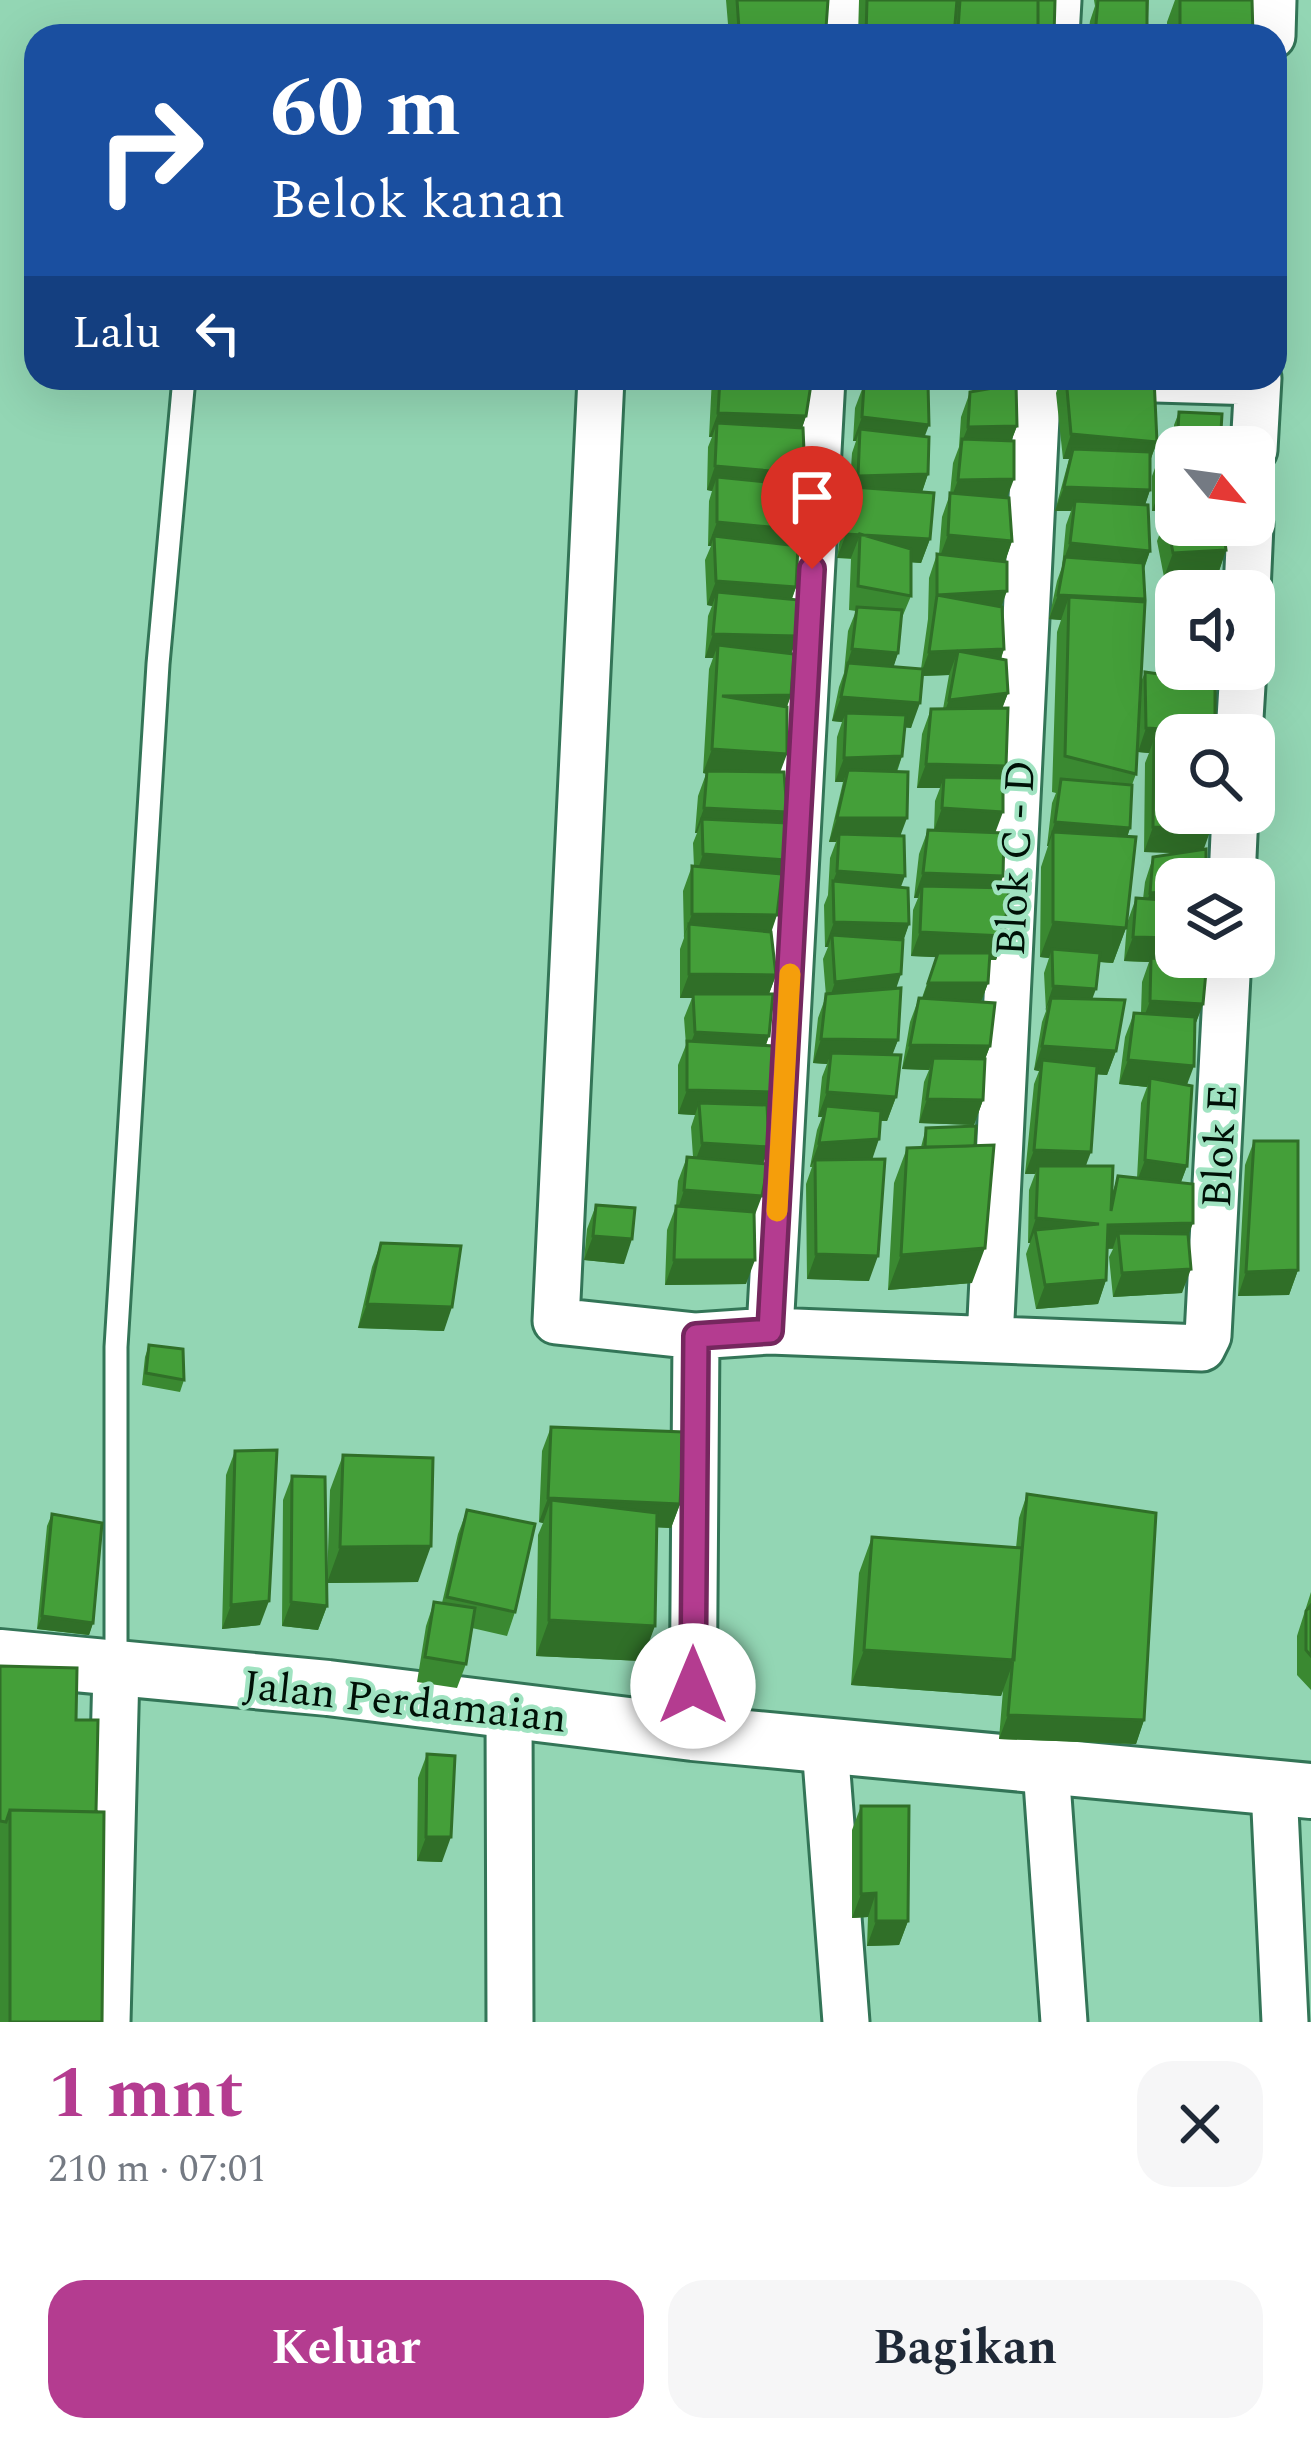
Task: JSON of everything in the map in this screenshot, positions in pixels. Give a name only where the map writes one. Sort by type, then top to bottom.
[{"type":"street","points":[[601,390],[556,1321],[696,1336],[770,1331],[990,1339]]},
{"type":"street","points":[[770,1331],[821,390]]},
{"type":"street","name":"Blok C - D","points":[[990,1339],[1037,390]]},
{"type":"street","points":[[1255,426],[1257,390]]},
{"type":"street","name":"Blok E","points":[[990,1339],[1202,1348],[1208,1336],[1227,978]]},
{"type":"street","points":[[693,1733],[696,1336]]},
{"type":"street","name":"Jalan Perdamaian","points":[[0,1657],[328,1688],[693,1733],[1292,1789]]},
{"type":"street","points":[[107,2022],[116,1670]]},
{"type":"street","points":[[509,1712],[510,2022]]},
{"type":"street","points":[[824,1746],[846,2022]]},
{"type":"street","points":[[1046,1768],[1064,2022]]},
{"type":"street","points":[[1285,2022],[1292,1789]]},
{"type":"lane","points":[[116,1670],[117,1325],[157,687],[183,390]]},
{"type":"building","points":[[737,0],[828,0],[826,24],[739,24]]},
{"type":"building","points":[[867,0],[957,0],[955,24],[866,24]]},
{"type":"building","points":[[960,0],[1038,0],[1038,24],[958,24]]},
{"type":"building","points":[[1038,0],[1055,0],[1054,24],[1038,24]]},
{"type":"building","points":[[1098,0],[1147,0],[1147,24],[1096,24]]},
{"type":"building","points":[[1180,0],[1252,0],[1253,24],[1180,24]]},
{"type":"building","points":[[719,390],[810,390],[806,416],[718,413]]},
{"type":"building","points":[[864,390],[928,390],[929,425],[862,417]]},
{"type":"building","points":[[1016,390],[1017,426],[968,427],[970,392]]},
{"type":"building","points":[[1067,390],[1155,390],[1155,442],[1071,434]]},
{"type":"building","points":[[1179,412],[1222,414],[1221,426],[1178,426]]},
{"type":"building","points":[[717,423],[803,428],[805,474],[715,466]]},
{"type":"building","points":[[860,429],[929,437],[928,474],[858,476]]},
{"type":"building","points":[[962,439],[1014,441],[1014,479],[958,480]]},
{"type":"building","points":[[1073,449],[1150,452],[1150,490],[1064,487]]},
{"type":"building","points":[[717,477],[804,486],[802,530],[717,522]]},
{"type":"building","points":[[853,487],[934,493],[930,539],[846,534]]},
{"type":"building","points":[[950,493],[1009,498],[1012,541],[948,535]]},
{"type":"building","points":[[1075,501],[1148,505],[1150,551],[1070,543]]},
{"type":"building","points":[[860,534],[911,549],[911,596],[858,586]]},
{"type":"building","points":[[714,536],[798,546],[796,587],[716,581]]},
{"type":"building","points":[[1172,546],[1226,546],[1226,550],[1173,553]]},
{"type":"building","points":[[937,554],[1007,562],[1007,591],[937,595]]},
{"type":"building","points":[[1065,557],[1143,563],[1145,599],[1058,595]]},
{"type":"building","points":[[717,592],[799,600],[798,636],[713,634]]},
{"type":"building","points":[[937,595],[1002,607],[1004,649],[929,652]]},
{"type":"building","points":[[1069,597],[1145,602],[1136,774],[1065,756]]},
{"type":"building","points":[[857,607],[902,610],[898,653],[852,649]]},
{"type":"building","points":[[718,645],[794,654],[791,695],[722,696],[787,707],[787,754],[712,749]]},
{"type":"building","points":[[958,651],[1006,660],[1008,693],[949,700]]},
{"type":"building","points":[[848,663],[923,669],[920,703],[841,697]]},
{"type":"building","points":[[1145,672],[1155,673],[1155,690],[1215,690],[1215,714],[1155,714],[1155,729],[1146,728]]},
{"type":"building","points":[[1008,708],[1006,766],[926,764],[931,709]]},
{"type":"building","points":[[846,713],[906,715],[902,756],[844,758]]},
{"type":"building","points":[[1154,739],[1155,827],[1153,827]]},
{"type":"building","points":[[848,770],[908,772],[907,818],[837,818]]},
{"type":"building","points":[[707,771],[784,772],[787,812],[704,808]]},
{"type":"building","points":[[944,777],[1003,778],[1003,812],[942,808]]},
{"type":"building","points":[[1061,779],[1132,785],[1130,828],[1055,822]]},
{"type":"building","points":[[702,819],[788,823],[786,860],[703,854]]},
{"type":"building","points":[[928,830],[1004,833],[1003,876],[923,873]]},
{"type":"building","points":[[1053,832],[1136,837],[1126,928],[1053,922]]},
{"type":"building","points":[[839,834],[904,836],[905,876],[837,871]]},
{"type":"building","points":[[1206,849],[1206,858],[1155,858],[1155,893],[1150,893],[1153,857]]},
{"type":"building","points":[[692,866],[782,874],[777,915],[692,914]]},
{"type":"building","points":[[833,881],[908,888],[909,924],[834,922]]},
{"type":"building","points":[[922,886],[1009,888],[1004,936],[920,932]]},
{"type":"building","points":[[1136,898],[1155,899],[1155,938],[1133,937]]},
{"type":"building","points":[[689,924],[771,932],[776,975],[689,974]]},
{"type":"building","points":[[832,935],[903,940],[901,974],[835,982]]},
{"type":"building","points":[[1052,949],[1100,953],[1096,989],[1053,986]]},
{"type":"building","points":[[938,953],[990,953],[988,983],[928,983]]},
{"type":"building","points":[[1151,958],[1155,958],[1155,978],[1205,978],[1203,1004],[1150,1001]]},
{"type":"building","points":[[901,988],[898,1040],[821,1039],[826,994]]},
{"type":"building","points":[[693,994],[773,994],[769,1036],[695,1032]]},
{"type":"building","points":[[919,998],[995,1003],[990,1046],[910,1045]]},
{"type":"building","points":[[1051,998],[1125,1000],[1116,1051],[1042,1046]]},
{"type":"building","points":[[1134,1013],[1195,1017],[1194,1066],[1128,1060]]},
{"type":"building","points":[[687,1041],[773,1046],[775,1092],[687,1090]]},
{"type":"building","points":[[831,1053],[901,1055],[896,1097],[827,1092]]},
{"type":"building","points":[[933,1058],[985,1059],[983,1100],[927,1099]]},
{"type":"building","points":[[1042,1060],[1097,1066],[1091,1152],[1034,1150]]},
{"type":"building","points":[[1150,1078],[1192,1086],[1187,1166],[1145,1160]]},
{"type":"building","points":[[699,1103],[767,1105],[769,1147],[702,1143]]},
{"type":"building","points":[[826,1106],[881,1111],[879,1139],[819,1143]]},
{"type":"building","points":[[976,1126],[975,1146],[925,1147],[926,1128]]},
{"type":"building","points":[[1254,1141],[1298,1141],[1298,1270],[1246,1272]]},
{"type":"building","points":[[994,1145],[985,1248],[901,1255],[907,1148]]},
{"type":"building","points":[[687,1157],[768,1164],[762,1196],[684,1190]]},
{"type":"building","points":[[885,1159],[878,1256],[816,1254],[815,1160]]},
{"type":"building","points":[[1038,1166],[1113,1166],[1111,1211],[1118,1176],[1193,1184],[1193,1223],[1108,1225],[1106,1280],[1045,1285],[1035,1230],[1099,1224],[1036,1218]]},
{"type":"building","points":[[596,1205],[635,1208],[632,1239],[593,1236]]},
{"type":"building","points":[[676,1206],[754,1212],[755,1260],[674,1260]]},
{"type":"building","points":[[1118,1233],[1188,1234],[1191,1269],[1122,1273]]},
{"type":"building","points":[[381,1243],[461,1246],[452,1307],[367,1304]]},
{"type":"building","points":[[149,1345],[183,1349],[184,1380],[146,1373]]},
{"type":"building","points":[[551,1427],[684,1432],[680,1504],[548,1498]]},
{"type":"building","points":[[277,1450],[269,1601],[231,1605],[235,1451]]},
{"type":"building","points":[[343,1455],[433,1458],[431,1546],[340,1547]]},
{"type":"building","points":[[292,1476],[325,1477],[327,1606],[291,1602]]},
{"type":"building","points":[[1027,1494],[1156,1513],[1144,1720],[1008,1715]]},
{"type":"building","points":[[551,1500],[657,1513],[655,1626],[549,1620]]},
{"type":"building","points":[[467,1510],[535,1524],[515,1612],[447,1597]]},
{"type":"building","points":[[52,1514],[102,1523],[93,1623],[42,1616]]},
{"type":"building","points":[[872,1537],[1022,1548],[1014,1660],[864,1650]]},
{"type":"building","points":[[434,1602],[475,1608],[466,1664],[425,1657]]},
{"type":"building","points":[[1311,1605],[1311,1656],[1306,1650],[1306,1611]]},
{"type":"building","points":[[0,1666],[77,1668],[76,1720],[98,1720],[96,1812],[10,1810],[6,1822],[0,1821]]},
{"type":"building","points":[[427,1754],[455,1756],[451,1837],[426,1837]]},
{"type":"building","points":[[861,1806],[909,1806],[908,1921],[876,1921],[876,1893],[861,1894]]},
{"type":"building","points":[[10,1810],[104,1812],[102,2022],[10,2022]]},
{"type":"slow traffic","points":[[777,1211],[790,974]]},
{"type":"route","points":[[693,1686],[696,1336],[770,1331],[812,569]]}]
